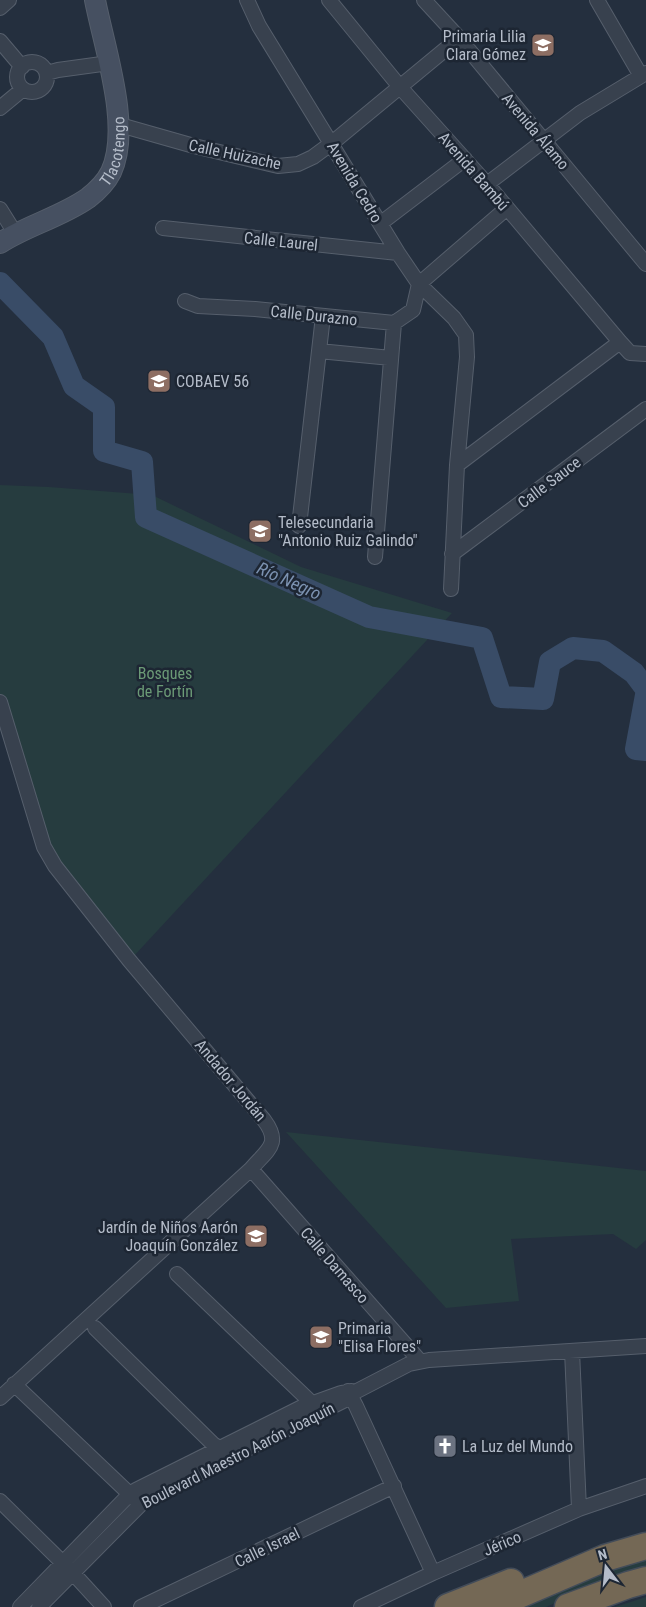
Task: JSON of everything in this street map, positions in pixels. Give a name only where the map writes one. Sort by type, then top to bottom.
[{"type":"highway","points":[[448,1607],[534,1574],[605,1558],[646,1546]]},
{"type":"highway","points":[[491,1607],[605,1558]]},
{"type":"highway","points":[[568,1607],[646,1580]]},
{"type":"street","points":[[0,8],[9,0]]},
{"type":"street","name":"Tlacotengo","points":[[8,238],[60,214],[89,197],[103,185],[111,172],[116,156],[120,125],[95,0]]},
{"type":"street","name":"Avenida Cedro","points":[[247,0],[258,26],[332,143],[398,253],[419,284],[454,318],[466,335],[467,357],[457,465],[451,589]]},
{"type":"street","name":"Avenida Bambú","points":[[329,0],[400,87],[487,184],[620,342],[630,353],[646,354]]},
{"type":"street","name":"Avenida Álamo","points":[[424,0],[459,38],[646,264]]},
{"type":"street","points":[[487,184],[542,140],[580,113],[644,74],[597,0]]},
{"type":"street","name":"Calle Huizache","points":[[120,125],[194,146],[278,166],[298,164],[313,157],[332,143],[459,38]]},
{"type":"street","points":[[0,41],[22,67]]},
{"type":"street","points":[[31,63],[41,65],[47,73],[46,82],[40,90],[32,92],[23,89],[17,76],[22,67],[31,63]]},
{"type":"street","points":[[47,73],[109,63]]},
{"type":"street","points":[[0,108],[23,89]]},
{"type":"street","points":[[381,223],[464,159]]},
{"type":"street","points":[[375,557],[394,323],[412,310],[419,284],[507,208]]},
{"type":"street","points":[[0,209],[8,238]]},
{"type":"street","name":"Calle Laurel","points":[[163,228],[398,253]]},
{"type":"street","name":"Calle Durazno","points":[[185,301],[198,306],[255,309],[394,323]]},
{"type":"street","points":[[299,526],[323,316]]},
{"type":"street","points":[[457,465],[620,342]]},
{"type":"street","points":[[319,351],[391,358]]},
{"type":"street","name":"Calle Sauce","points":[[452,554],[646,410]]},
{"type":"street","name":"Andador Jordán","points":[[0,702],[44,847],[55,866],[129,960],[271,1129],[273,1134],[272,1143],[251,1169],[0,1398]]},
{"type":"street","name":"Calle Damasco","points":[[251,1169],[420,1361]]},
{"type":"street","points":[[177,1274],[317,1408]]},
{"type":"street","points":[[95,1328],[213,1444],[220,1447],[231,1457]]},
{"type":"street","name":"Boulevard Maestro Aarón Joaquín","points":[[20,1607],[68,1568],[135,1500],[136,1490],[220,1447],[317,1408],[409,1364],[420,1361],[646,1346]]},
{"type":"street","points":[[572,1351],[579,1509]]},
{"type":"street","points":[[14,1384],[135,1500]]},
{"type":"street","points":[[351,1393],[433,1572]]},
{"type":"street","name":"Boulevard Maestro Aarón Joaquín","points":[[135,1500],[145,1500],[231,1457],[317,1408]]},
{"type":"street","name":"Calle Israel","points":[[141,1607],[394,1486]]},
{"type":"street","name":"Jérico","points":[[361,1607],[433,1572],[579,1509],[646,1486]]},
{"type":"street","points":[[0,1501],[68,1568],[104,1607]]},
{"type":"street","name":"Boulevard Maestro Aarón Joaquín","points":[[38,1607],[68,1568]]},
{"type":"green space","name":"Bosques de Fortín","points":[[0,485],[152,495],[301,567],[452,613],[133,957],[44,847],[0,702]]},
{"type":"green space","points":[[286,1132],[646,1171],[646,1240],[636,1249],[613,1234],[511,1239],[519,1301],[446,1308]]},
{"type":"green space","points":[[646,1556],[646,1571],[573,1595],[546,1607],[512,1607]]},
{"type":"green space","points":[[646,1597],[646,1607],[615,1607]]},
{"type":"waterway","name":"Río Negro","points":[[0,283],[53,337],[74,386],[104,407],[104,451],[142,462],[146,517],[369,617],[482,638],[501,697],[543,699],[550,662],[573,648],[603,651],[634,673],[646,689]]},
{"type":"waterway","name":"Río Negro","points":[[646,695],[636,749],[646,750]]},
{"type":"place","name":"Primaria Lilia Clara Gómez","points":[[543,45]]},
{"type":"place","name":"COBAEV 56","points":[[159,381]]},
{"type":"place","name":"Telesecundaria \"Antonio Ruiz Galindo\"","points":[[260,531]]},
{"type":"place","name":"Jardín de Niños Aarón Joaquín González","points":[[256,1236]]},
{"type":"place","name":"Primaria \"Elisa Flores\"","points":[[321,1337]]},
{"type":"place","name":"La Luz del Mundo","points":[[445,1446]]}]
